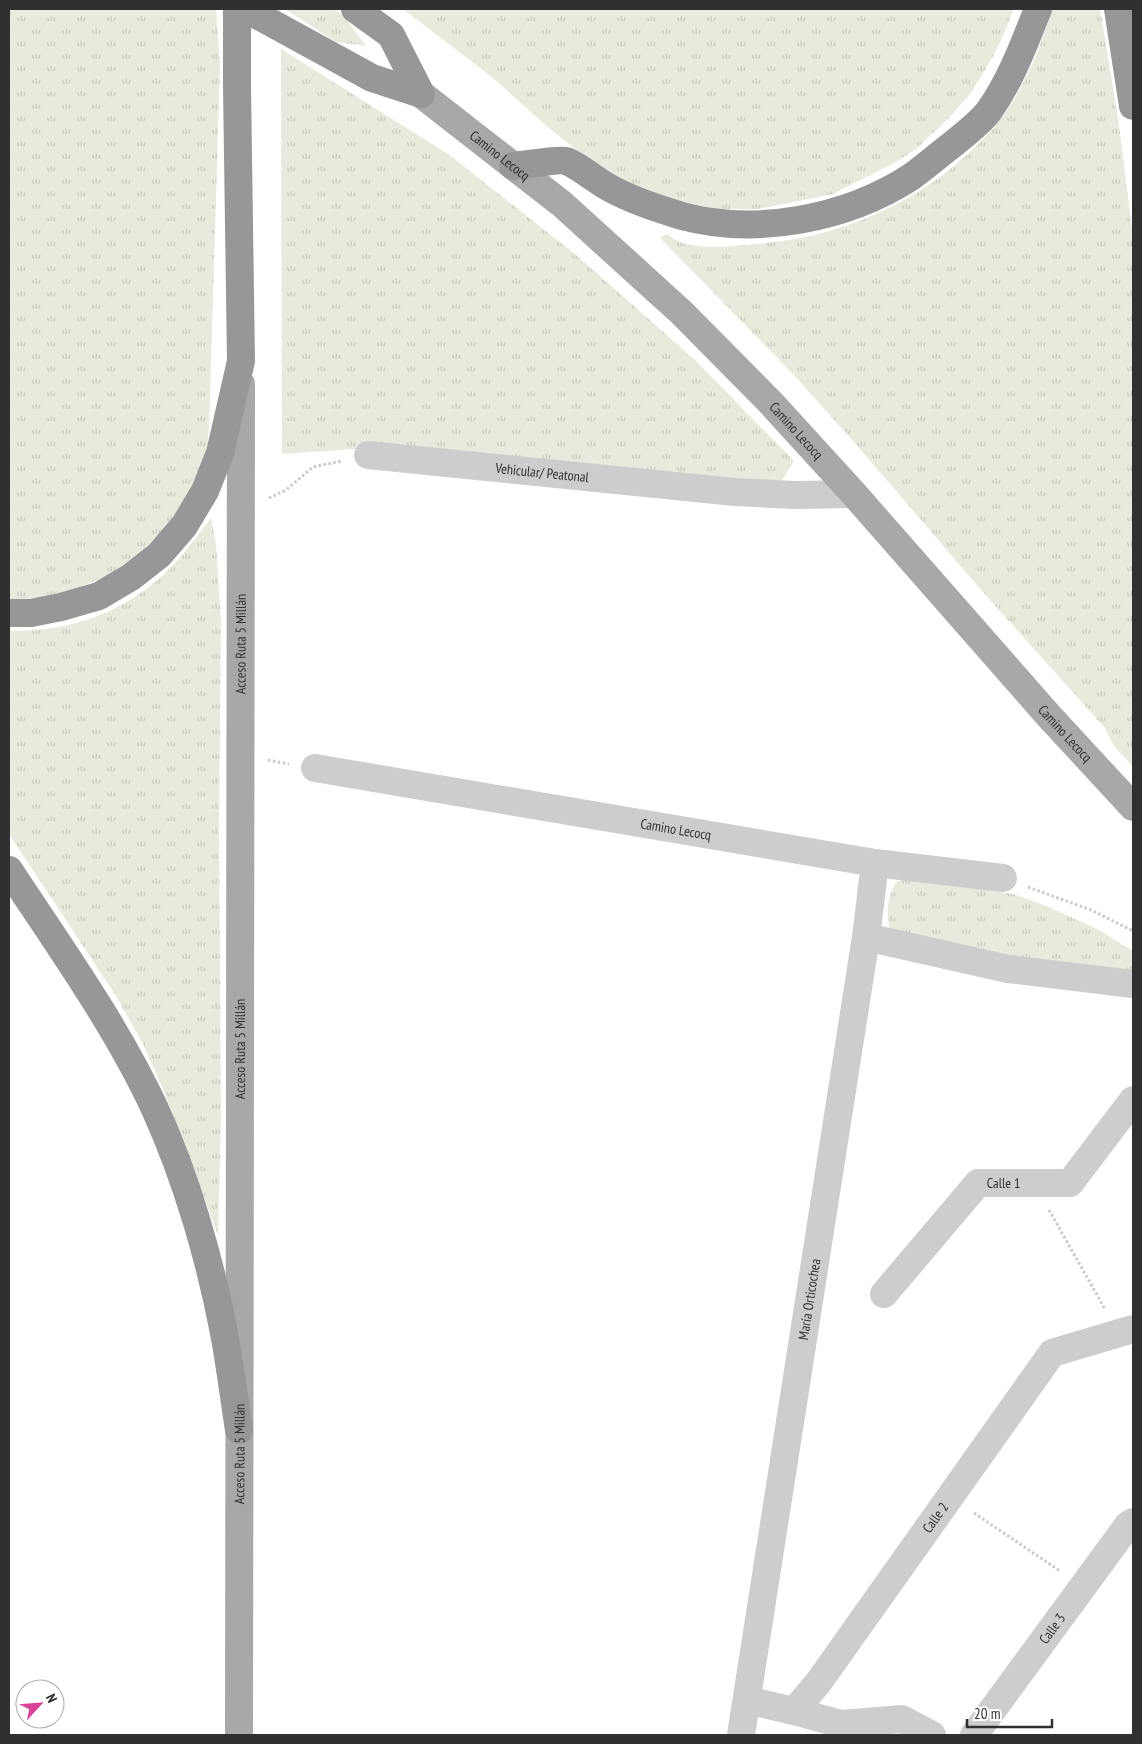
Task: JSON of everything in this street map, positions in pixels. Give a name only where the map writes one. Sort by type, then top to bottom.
[{"type":"highway","points":[[9,612],[31,613],[62,607],[99,596],[131,577],[159,555],[184,526],[205,490],[220,453],[241,361],[236,87],[237,9]]},
{"type":"highway","points":[[246,9],[372,78],[421,94]]},
{"type":"highway","points":[[355,9],[391,34],[421,94]]},
{"type":"highway","points":[[513,166],[566,160],[608,187],[641,203],[714,223],[751,225],[804,220],[832,212],[886,190],[911,176],[953,144],[988,112],[1016,65],[1038,9]]},
{"type":"highway","points":[[1118,9],[1133,106]]},
{"type":"highway","points":[[9,870],[122,1047],[155,1109],[199,1230],[224,1332],[239,1430]]},
{"type":"main road","name":"Camino Lecocq","points":[[421,94],[562,204],[682,313],[770,403],[854,494],[1048,715],[1133,807]]},
{"type":"main road","name":"Acceso Ruta 5 Millán","points":[[239,1735],[242,756],[241,361]]},
{"type":"street","name":"Vehicular/ Peatonal","points":[[368,455],[735,492],[794,495],[854,494]]},
{"type":"street","name":"Camino Lecocq","points":[[315,768],[875,863],[1003,878]]},
{"type":"street","name":"María Orticochea","points":[[741,1735],[866,937],[875,863]]},
{"type":"street","points":[[866,937],[1008,969],[1133,984]]},
{"type":"street","points":[[1070,1183],[1133,1100]]},
{"type":"street","name":"Calle 1","points":[[884,1294],[978,1183],[1070,1183]]},
{"type":"street","name":"Calle 2","points":[[794,1711],[818,1683],[1052,1353],[1125,1331]]},
{"type":"street","name":"Calle 3","points":[[974,1735],[1128,1526],[1133,1522]]},
{"type":"street","points":[[747,1700],[841,1724],[902,1719],[932,1735]]},
{"type":"path","points":[[241,494],[270,498],[286,490],[313,467],[368,455]]},
{"type":"path","points":[[242,756],[315,768]]},
{"type":"path","points":[[1003,878],[1090,910],[1133,930]]},
{"type":"path","points":[[1070,1183],[1048,1211],[1125,1331]]},
{"type":"path","points":[[950,1497],[1083,1587]]},
{"type":"green space","points":[[9,9],[216,9],[220,67],[209,428],[207,451],[195,482],[166,528],[143,551],[109,575],[73,590],[39,598],[9,600]]},
{"type":"green space","points":[[285,9],[333,9],[343,15],[366,46],[336,42]]},
{"type":"green space","points":[[403,9],[1013,9],[994,55],[971,93],[950,117],[916,149],[896,162],[833,194],[759,209],[716,209],[649,194],[610,175],[551,130],[493,78]]},
{"type":"green space","points":[[1052,9],[1100,9],[1118,118],[1133,237],[1133,767],[1114,746],[1105,728],[989,599],[853,441],[793,374],[660,238],[666,234],[684,243],[717,247],[798,238],[830,231],[861,220],[891,207],[920,191],[972,151],[1004,114],[1029,71]]},
{"type":"green space","points":[[281,49],[448,154],[575,254],[695,360],[794,461],[777,488],[369,448],[282,454]]},
{"type":"green space","points":[[211,518],[216,545],[221,621],[219,827],[221,1119],[218,1235],[164,1091],[142,1042],[116,996],[9,834],[9,631],[51,628],[91,619],[128,601],[145,590],[169,569]]},
{"type":"green space","points":[[904,879],[924,880],[1013,894],[1049,907],[1099,930],[1133,951],[1133,972],[971,950],[890,930],[888,917],[889,900],[896,882]]}]
